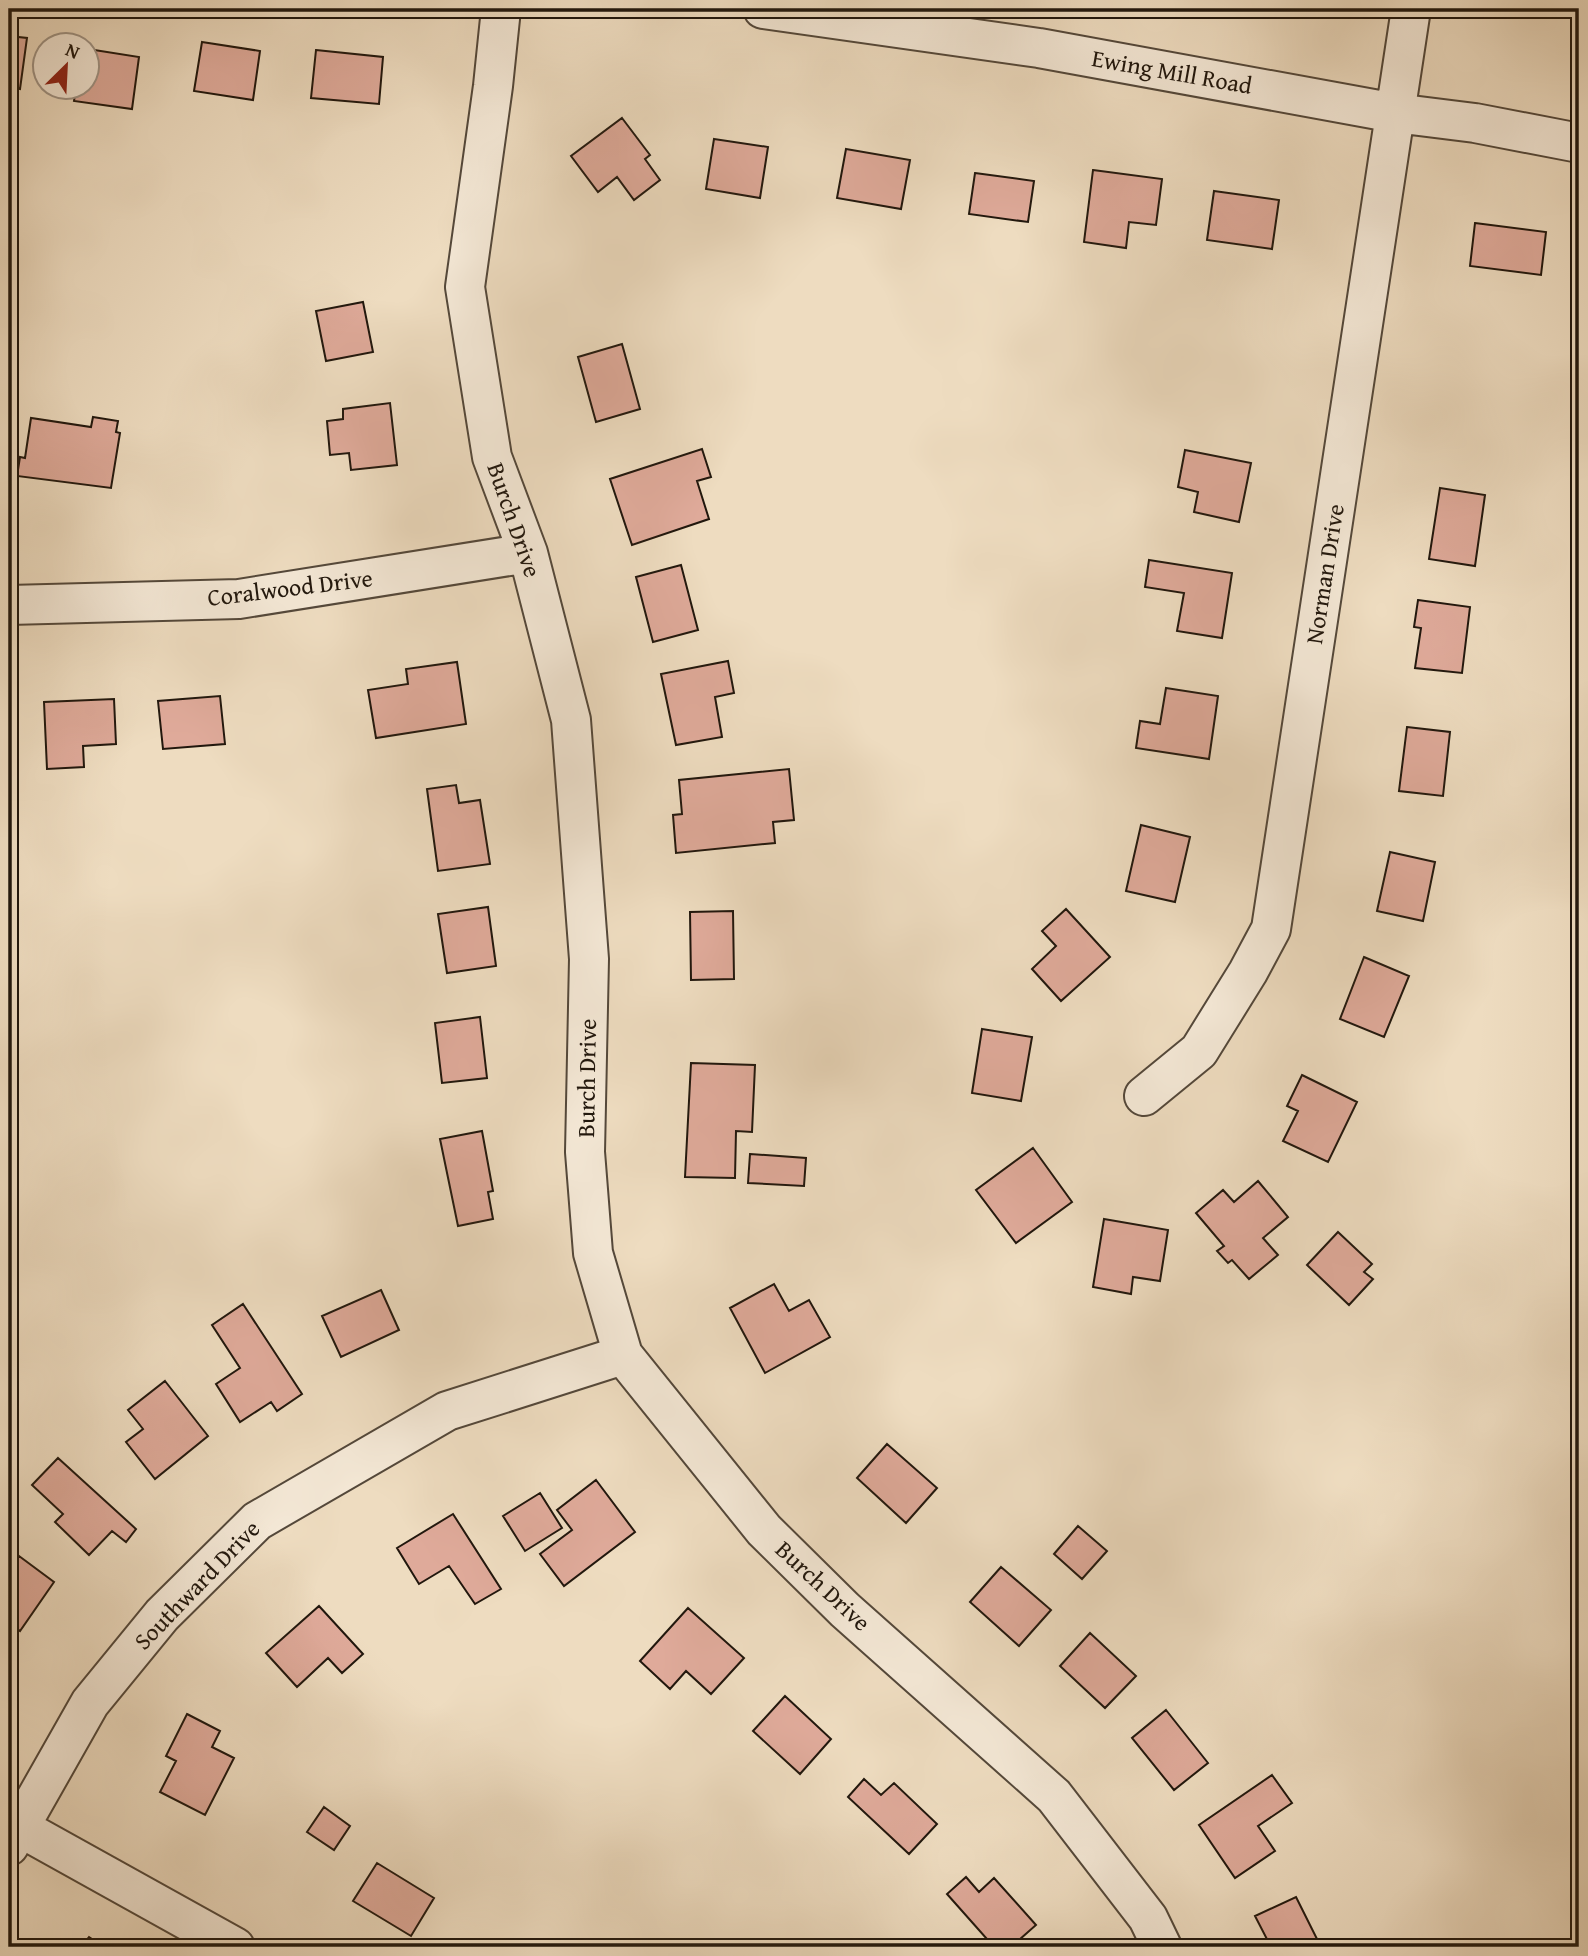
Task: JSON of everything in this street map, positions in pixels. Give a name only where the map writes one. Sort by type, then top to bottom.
[{"type":"street","name":"Burch Drive","points":[[501,9],[465,287],[492,457],[528,553],[571,720],[589,959],[585,1152],[593,1253],[623,1355],[764,1530],[845,1610],[1054,1796],[1149,1918],[1161,1947]]},
{"type":"street","name":"Ewing Mill Road","points":[[763,9],[1039,48],[1395,113],[1475,123],[1579,142]]},
{"type":"street","name":"Norman Drive","points":[[1144,1096],[1199,1051],[1248,972],[1270,929],[1410,9]]},
{"type":"street","name":"Coralwood Drive","points":[[9,604],[239,599],[528,553]]},
{"type":"street","name":"Southward Drive","points":[[14,1837],[90,1703],[162,1615],[257,1521],[447,1411],[623,1355]]},
{"type":"street","points":[[14,1837],[235,1947]]},
{"type":"building","points":[[9,36],[27,38],[20,89],[9,87]]},
{"type":"building","points":[[202,42],[260,51],[253,100],[194,91]]},
{"type":"building","points":[[316,50],[383,57],[379,104],[311,98]]},
{"type":"building","points":[[102,51],[139,57],[132,109],[81,102],[102,102]]},
{"type":"building","points":[[622,118],[650,155],[645,159],[660,180],[634,200],[617,177],[598,192],[571,156]]},
{"type":"building","points":[[714,139],[768,147],[760,198],[706,189]]},
{"type":"building","points":[[846,149],[910,160],[901,209],[837,198]]},
{"type":"building","points":[[1093,170],[1162,179],[1156,225],[1129,222],[1126,248],[1084,242]]},
{"type":"building","points":[[975,173],[1034,181],[1028,222],[969,214]]},
{"type":"building","points":[[1214,191],[1279,200],[1272,249],[1207,240]]},
{"type":"building","points":[[1475,223],[1546,232],[1541,275],[1470,266]]},
{"type":"building","points":[[363,302],[373,352],[326,361],[316,311]]},
{"type":"building","points":[[622,344],[640,409],[596,422],[578,357]]},
{"type":"building","points":[[390,403],[397,465],[351,470],[349,453],[330,455],[327,421],[343,419],[343,409]]},
{"type":"building","points":[[93,417],[118,421],[116,432],[120,433],[111,488],[17,476],[20,457],[25,458],[31,418],[91,427]]},
{"type":"building","points":[[702,449],[711,477],[697,481],[709,519],[632,545],[610,479]]},
{"type":"building","points":[[1185,450],[1251,463],[1239,522],[1194,512],[1198,492],[1178,487]]},
{"type":"building","points":[[1440,488],[1485,495],[1475,566],[1429,559]]},
{"type":"building","points":[[1149,560],[1232,573],[1222,638],[1177,631],[1184,593],[1145,587]]},
{"type":"building","points":[[681,565],[698,630],[653,642],[636,577]]},
{"type":"building","points":[[1418,600],[1470,607],[1462,673],[1415,668],[1421,628],[1414,627]]},
{"type":"building","points":[[728,661],[734,693],[715,697],[722,737],[676,745],[661,674]]},
{"type":"building","points":[[457,662],[466,724],[376,738],[368,690],[408,684],[406,669]]},
{"type":"building","points":[[1166,688],[1218,696],[1209,759],[1136,748],[1140,721],[1160,724]]},
{"type":"building","points":[[220,696],[225,744],[163,749],[158,701]]},
{"type":"building","points":[[114,699],[116,744],[83,746],[84,767],[47,769],[44,702]]},
{"type":"building","points":[[1407,727],[1450,732],[1443,796],[1399,791]]},
{"type":"building","points":[[789,769],[794,820],[773,822],[775,843],[676,853],[673,815],[682,814],[679,780]]},
{"type":"building","points":[[456,785],[459,803],[480,800],[490,864],[438,871],[427,789]]},
{"type":"building","points":[[1141,825],[1190,837],[1175,902],[1126,891]]},
{"type":"building","points":[[1390,852],[1435,862],[1423,921],[1377,911]]},
{"type":"building","points":[[488,907],[496,966],[447,973],[438,914]]},
{"type":"building","points":[[1066,909],[1110,957],[1061,1001],[1032,969],[1056,946],[1042,931]]},
{"type":"building","points":[[733,911],[734,979],[691,980],[690,912]]},
{"type":"building","points":[[1364,957],[1409,976],[1384,1037],[1340,1019]]},
{"type":"building","points":[[480,1017],[487,1078],[442,1083],[435,1023]]},
{"type":"building","points":[[982,1029],[1032,1037],[1021,1101],[972,1093]]},
{"type":"building","points":[[691,1063],[755,1065],[752,1132],[736,1131],[735,1178],[685,1177]]},
{"type":"building","points":[[1302,1075],[1357,1102],[1328,1162],[1283,1141],[1298,1111],[1287,1106]]},
{"type":"building","points":[[482,1131],[493,1191],[488,1192],[493,1219],[458,1226],[440,1139]]},
{"type":"building","points":[[1033,1148],[1072,1202],[1016,1243],[976,1190]]},
{"type":"building","points":[[750,1154],[806,1158],[804,1186],[748,1183]]},
{"type":"building","points":[[1258,1181],[1288,1217],[1263,1238],[1278,1255],[1249,1279],[1232,1260],[1228,1263],[1217,1251],[1224,1246],[1196,1213],[1223,1190],[1234,1202]]},
{"type":"building","points":[[1104,1219],[1168,1230],[1160,1281],[1133,1277],[1131,1294],[1093,1287]]},
{"type":"building","points":[[1338,1232],[1372,1264],[1364,1272],[1373,1279],[1349,1305],[1307,1265]]},
{"type":"building","points":[[774,1284],[789,1311],[809,1300],[830,1337],[765,1373],[730,1308]]},
{"type":"building","points":[[381,1290],[399,1330],[341,1357],[322,1316]]},
{"type":"building","points":[[243,1304],[302,1394],[277,1411],[271,1402],[240,1422],[216,1384],[240,1368],[212,1325]]},
{"type":"building","points":[[165,1381],[208,1436],[155,1479],[126,1442],[143,1429],[128,1410]]},
{"type":"building","points":[[887,1444],[937,1488],[906,1523],[857,1478]]},
{"type":"building","points":[[58,1458],[136,1529],[126,1542],[112,1531],[89,1555],[55,1522],[63,1514],[32,1485]]},
{"type":"building","points":[[596,1480],[635,1532],[564,1586],[540,1554],[572,1530],[557,1510]]},
{"type":"building","points":[[540,1493],[562,1528],[525,1551],[503,1516]]},
{"type":"building","points":[[453,1514],[501,1589],[475,1604],[449,1566],[419,1584],[397,1548]]},
{"type":"building","points":[[1078,1526],[1107,1551],[1082,1579],[1054,1554]]},
{"type":"building","points":[[19,1556],[54,1582],[20,1631],[9,1623],[9,1570]]},
{"type":"building","points":[[1001,1567],[1051,1610],[1019,1646],[970,1602]]},
{"type":"building","points":[[319,1606],[363,1654],[342,1673],[328,1658],[297,1687],[266,1653]]},
{"type":"building","points":[[688,1608],[744,1658],[711,1694],[686,1671],[670,1689],[640,1661]]},
{"type":"building","points":[[1090,1633],[1136,1676],[1105,1708],[1060,1666]]},
{"type":"building","points":[[785,1696],[831,1739],[800,1774],[753,1731]]},
{"type":"building","points":[[1166,1710],[1208,1763],[1174,1790],[1132,1738]]},
{"type":"building","points":[[187,1714],[220,1731],[212,1747],[234,1758],[205,1815],[160,1792],[176,1761],[166,1756]]},
{"type":"building","points":[[1272,1775],[1292,1803],[1258,1826],[1275,1851],[1235,1878],[1199,1825]]},
{"type":"building","points":[[864,1779],[881,1795],[894,1783],[937,1824],[909,1854],[848,1797]]},
{"type":"building","points":[[324,1807],[350,1826],[334,1850],[307,1832]]},
{"type":"building","points":[[377,1863],[434,1898],[411,1936],[353,1901]]},
{"type":"building","points":[[966,1877],[979,1892],[994,1878],[1036,1925],[1011,1947],[994,1947],[947,1894]]},
{"type":"building","points":[[1296,1897],[1321,1947],[1271,1947],[1255,1916]]},
{"type":"building","points":[[89,1937],[104,1947],[81,1947]]}]
